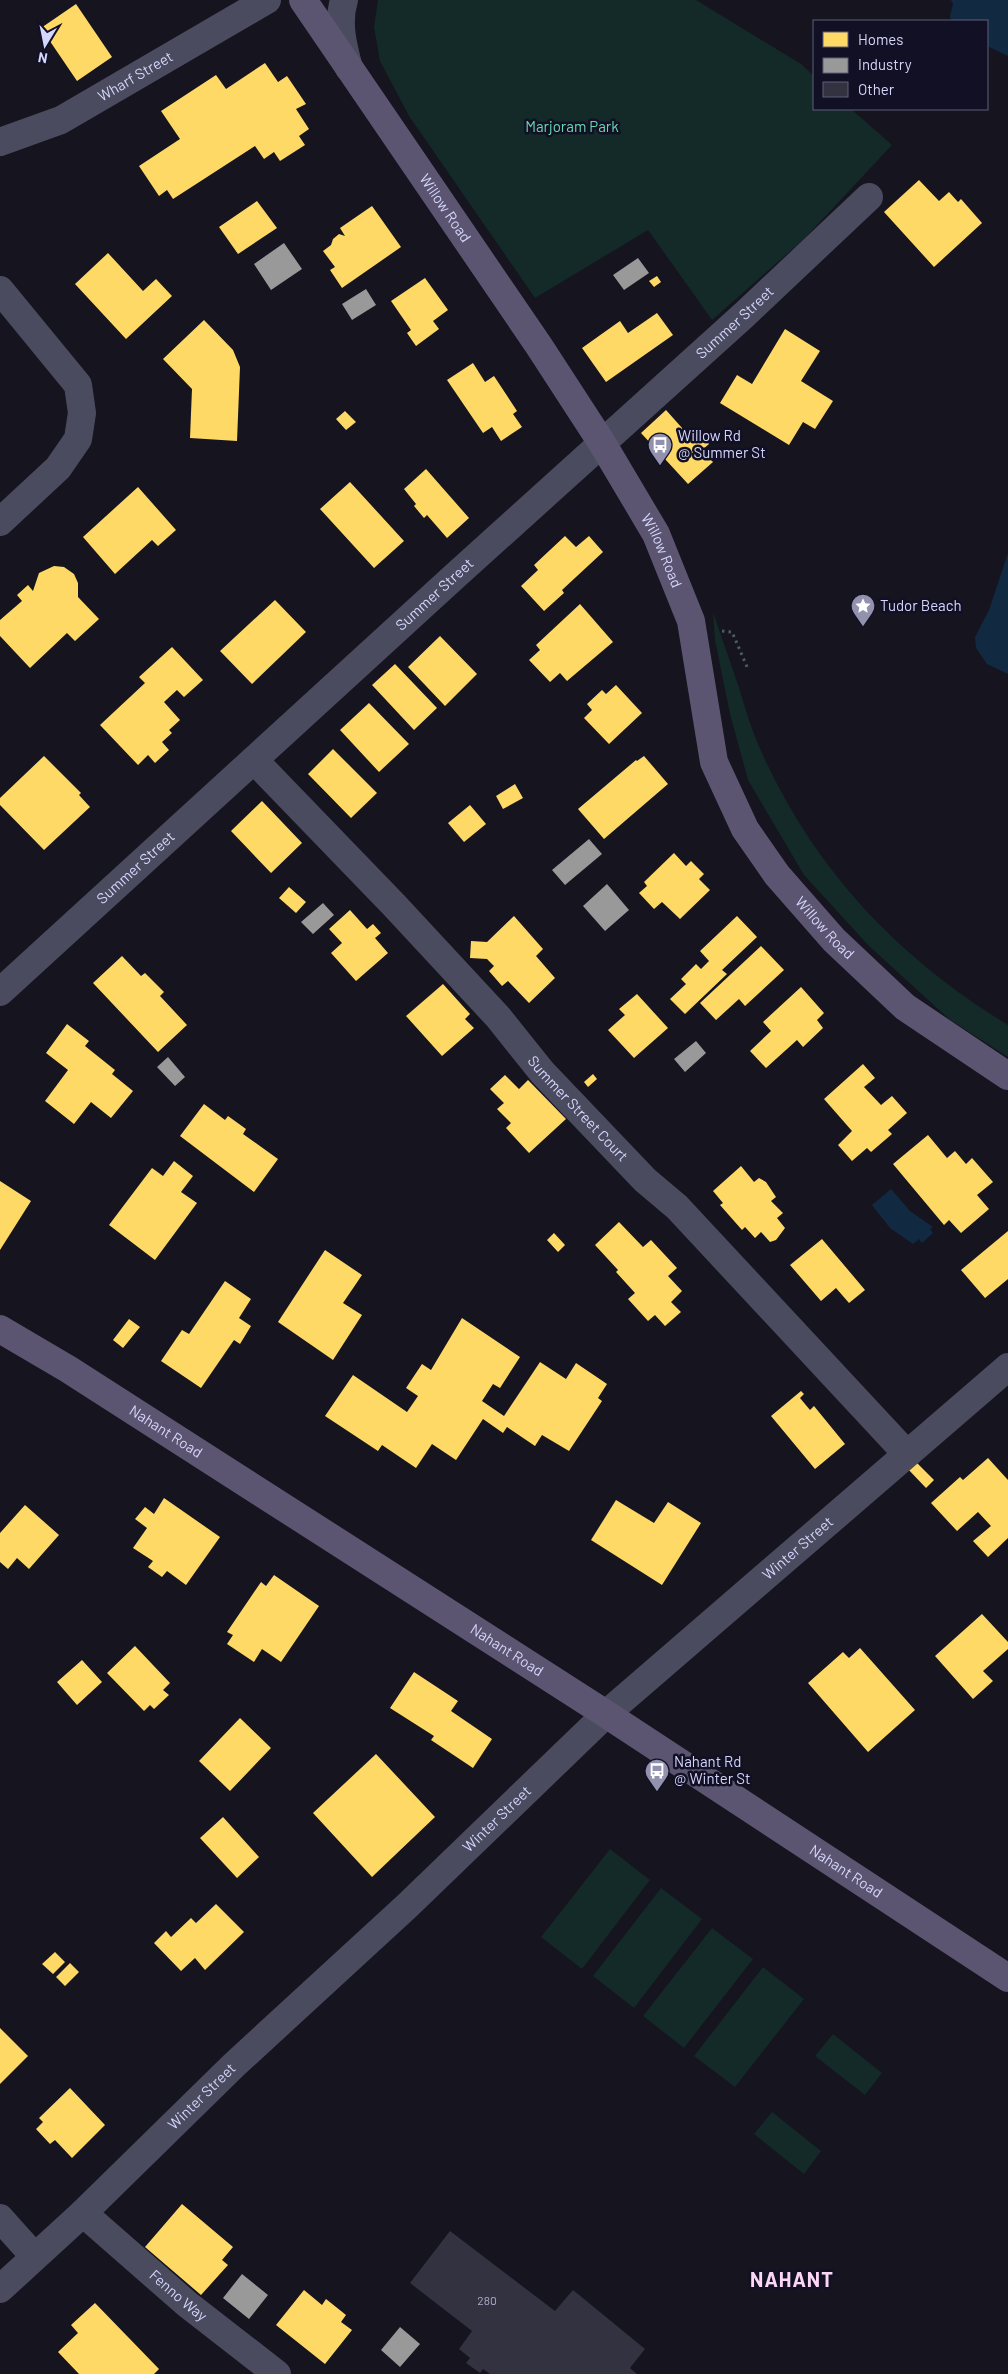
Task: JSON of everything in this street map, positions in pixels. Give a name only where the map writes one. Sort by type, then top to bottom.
[{"type":"main road","name":"Willow Road","points":[[303,0],[602,443],[656,534],[691,622],[714,762],[745,829],[777,875],[834,940],[905,1007],[1008,1076]]},
{"type":"main road","name":"Nahant Road","points":[[0,1329],[68,1369],[606,1714],[1008,1978]]},
{"type":"street","name":"Wharf Street","points":[[0,142],[61,120],[267,0]]},
{"type":"street","points":[[344,0],[340,11],[342,45],[350,68]]},
{"type":"street","name":"Summer Street","points":[[0,992],[744,316],[870,197]]},
{"type":"street","points":[[0,290],[78,385],[82,413],[78,439],[58,468],[0,522]]},
{"type":"street","name":"Summer Street Court","points":[[254,760],[394,905],[498,1017],[542,1072],[645,1180],[677,1207],[906,1453]]},
{"type":"street","name":"Winter Street","points":[[0,2289],[83,2213],[234,2065],[407,1906],[606,1714],[906,1453],[1008,1367]]},
{"type":"street","name":"Fenno Way","points":[[83,2213],[187,2304],[277,2374]]},
{"type":"street","points":[[0,2218],[34,2256]]},
{"type":"path","points":[[716,630],[732,632],[748,669]]},
{"type":"green space","name":"Marjoram Park","points":[[378,0],[696,0],[801,64],[813,75],[813,110],[852,110],[892,145],[805,238],[712,320],[648,230],[535,298],[409,116],[380,61],[374,27]]},
{"type":"green space","points":[[713,612],[755,738],[779,788],[804,830],[860,904],[893,938],[967,998],[1008,1025],[1008,1057],[949,1019],[868,945],[804,875],[748,780],[730,714],[715,640]]},
{"type":"green space","points":[[610,1849],[650,1880],[582,1969],[541,1937]]},
{"type":"green space","points":[[661,1888],[702,1919],[634,2008],[593,1976]]},
{"type":"green space","points":[[712,1928],[753,1959],[684,2048],[643,2016]]},
{"type":"green space","points":[[763,1967],[804,1999],[735,2087],[694,2056]]},
{"type":"green space","points":[[833,2034],[882,2073],[865,2095],[815,2056]]},
{"type":"green space","points":[[772,2112],[821,2151],[804,2174],[754,2134]]},
{"type":"water","points":[[951,0],[1008,0],[1008,56],[988,46],[988,20],[951,20],[953,4]]},
{"type":"water","points":[[1008,553],[1008,674],[987,664],[976,648],[975,637],[989,610]]},
{"type":"water","points":[[891,1189],[910,1211],[933,1227],[930,1229],[933,1233],[922,1243],[919,1239],[913,1244],[890,1228],[872,1205]]},
{"type":"building: Homes","points":[[76,4],[112,57],[77,81],[41,28]]},
{"type":"building: Homes","points":[[265,63],[278,82],[287,76],[306,104],[296,109],[309,129],[299,136],[305,145],[280,161],[274,152],[264,159],[255,146],[173,199],[167,190],[159,196],[139,166],[180,139],[161,111],[216,75],[226,89]]},
{"type":"building: Homes","points":[[919,180],[939,201],[949,192],[958,202],[961,199],[982,223],[934,267],[884,212]]},
{"type":"building: Homes","points":[[257,201],[277,228],[238,254],[219,227]]},
{"type":"building: Homes","points":[[372,206],[401,247],[342,288],[330,270],[335,267],[323,251],[331,245],[333,239],[339,234],[345,236],[340,228]]},
{"type":"building: Homes","points":[[108,253],[143,291],[156,279],[172,296],[126,339],[75,284]]},
{"type":"building: Homes","points":[[657,276],[661,282],[654,287],[649,281]]},
{"type":"building: Homes","points":[[425,278],[448,310],[433,321],[439,329],[416,346],[407,333],[411,330],[391,301]]},
{"type":"building: Homes","points":[[657,313],[673,335],[606,382],[582,348],[620,321],[628,333]]},
{"type":"building: Homes","points":[[204,320],[233,350],[240,367],[237,441],[190,438],[192,389],[163,359]]},
{"type":"building: Homes","points":[[785,329],[820,351],[801,381],[833,401],[815,429],[803,422],[789,445],[720,403],[737,375],[752,384]]},
{"type":"building: Homes","points":[[473,363],[485,382],[494,376],[517,411],[513,414],[522,427],[501,441],[492,427],[483,433],[447,380]]},
{"type":"building: Homes","points":[[666,410],[691,438],[698,432],[709,444],[702,450],[713,462],[688,484],[641,433]]},
{"type":"building: Homes","points":[[345,411],[356,422],[346,430],[336,419]]},
{"type":"building: Homes","points":[[426,469],[469,518],[447,538],[427,515],[424,518],[404,489]]},
{"type":"building: Homes","points":[[350,482],[404,541],[374,568],[320,509]]},
{"type":"building: Homes","points":[[138,487],[176,530],[158,546],[152,540],[115,574],[83,537]]},
{"type":"building: Homes","points":[[565,536],[576,547],[589,536],[603,552],[562,590],[564,593],[544,611],[521,586],[538,570],[534,565]]},
{"type":"building: Homes","points":[[54,566],[64,567],[74,574],[78,583],[78,597],[99,619],[75,641],[67,633],[30,668],[0,636],[0,620],[22,601],[17,595],[28,585],[33,591],[39,573]]},
{"type":"building: Homes","points":[[275,600],[306,632],[252,684],[220,651]]},
{"type":"building: Homes","points":[[580,604],[613,642],[567,681],[560,673],[550,682],[529,660],[540,650],[536,645]]},
{"type":"building: Homes","points":[[440,636],[477,674],[445,706],[408,667]]},
{"type":"building: Homes","points":[[172,647],[203,680],[184,697],[177,690],[164,702],[180,720],[169,730],[172,733],[162,742],[169,750],[155,763],[148,755],[138,765],[100,725],[145,683],[139,677]]},
{"type":"building: Homes","points":[[395,664],[437,708],[414,730],[372,685]]},
{"type":"building: Homes","points":[[616,685],[642,713],[609,744],[584,718],[592,710],[587,704],[602,690],[606,694]]},
{"type":"building: Homes","points":[[369,703],[409,744],[379,772],[340,730]]},
{"type":"building: Homes","points":[[333,749],[377,793],[351,818],[308,774]]},
{"type":"building: Homes","points":[[44,756],[81,793],[79,795],[90,807],[44,850],[0,805],[0,798]]},
{"type":"building: Homes","points":[[644,756],[668,784],[604,839],[578,809],[636,760]]},
{"type":"building: Homes","points":[[515,784],[523,798],[503,809],[496,796]]},
{"type":"building: Homes","points":[[262,801],[302,843],[271,873],[231,831]]},
{"type":"building: Homes","points":[[470,805],[486,824],[464,842],[448,823]]},
{"type":"building: Homes","points":[[674,853],[686,866],[691,861],[704,874],[699,879],[710,890],[680,919],[662,902],[654,909],[639,893],[647,886],[644,882]]},
{"type":"building: Homes","points":[[289,887],[306,902],[296,913],[279,898]]},
{"type":"building: Homes","points":[[350,910],[367,929],[373,924],[381,933],[375,938],[388,953],[356,981],[331,953],[342,943],[329,929]]},
{"type":"building: Homes","points":[[514,916],[543,949],[536,956],[555,978],[529,1003],[508,981],[502,986],[489,971],[494,966],[487,959],[470,958],[471,941],[487,942]]},
{"type":"building: Homes","points":[[737,916],[757,937],[722,970],[727,974],[685,1014],[670,999],[686,984],[681,979],[696,964],[701,969],[709,961],[700,951]]},
{"type":"building: Homes","points":[[761,946],[784,970],[745,1006],[739,999],[716,1020],[700,1003]]},
{"type":"building: Homes","points":[[122,956],[141,976],[145,973],[164,992],[160,996],[187,1025],[158,1052],[93,983]]},
{"type":"building: Homes","points":[[443,984],[470,1014],[465,1019],[474,1028],[442,1056],[406,1016]]},
{"type":"building: Homes","points":[[801,987],[824,1013],[817,1020],[823,1028],[803,1047],[797,1040],[766,1068],[750,1051],[771,1031],[763,1022]]},
{"type":"building: Homes","points":[[637,994],[668,1028],[634,1058],[608,1030],[625,1015],[619,1009]]},
{"type":"building: Homes","points":[[67,1024],[89,1041],[85,1046],[115,1070],[112,1074],[133,1091],[111,1118],[91,1102],[74,1124],[45,1101],[68,1070],[46,1053]]},
{"type":"building: Homes","points":[[863,1064],[875,1078],[864,1087],[881,1105],[892,1096],[907,1113],[888,1130],[892,1134],[871,1152],[867,1148],[852,1161],[838,1145],[852,1131],[824,1099]]},
{"type":"building: Homes","points":[[593,1074],[597,1079],[588,1087],[584,1082]]},
{"type":"building: Homes","points":[[505,1075],[519,1089],[528,1080],[566,1119],[529,1153],[506,1128],[511,1123],[497,1109],[504,1103],[490,1089]]},
{"type":"building: Homes","points":[[204,1104],[225,1120],[228,1116],[246,1129],[243,1134],[278,1159],[254,1192],[180,1136]]},
{"type":"building: Homes","points":[[928,1135],[947,1158],[955,1151],[966,1164],[972,1158],[993,1182],[977,1195],[989,1209],[961,1233],[949,1220],[944,1225],[893,1164]]},
{"type":"building: Homes","points":[[174,1161],[193,1176],[181,1192],[197,1203],[155,1260],[109,1225],[152,1168],[163,1176]]},
{"type":"building: Homes","points":[[741,1166],[754,1182],[759,1178],[766,1182],[776,1197],[771,1201],[783,1213],[777,1218],[785,1228],[776,1240],[770,1242],[761,1232],[755,1238],[745,1227],[742,1230],[720,1205],[723,1203],[713,1191]]},
{"type":"building: Homes","points":[[0,1181],[31,1201],[0,1250]]},
{"type":"building: Homes","points":[[619,1222],[643,1247],[651,1240],[677,1268],[668,1276],[682,1291],[671,1302],[681,1312],[665,1326],[655,1315],[648,1321],[628,1299],[635,1293],[616,1272],[618,1270],[595,1245]]},
{"type":"building: Homes","points":[[1008,1231],[1008,1279],[985,1298],[961,1270]]},
{"type":"building: Homes","points":[[554,1233],[565,1245],[558,1252],[547,1240]]},
{"type":"building: Homes","points":[[822,1239],[865,1290],[849,1303],[836,1288],[821,1301],[790,1265]]},
{"type":"building: Homes","points":[[325,1250],[362,1275],[343,1303],[362,1315],[333,1360],[278,1322]]},
{"type":"building: Homes","points":[[225,1281],[251,1299],[239,1318],[251,1326],[240,1344],[234,1340],[201,1388],[161,1361],[182,1330],[189,1334]]},
{"type":"building: Homes","points":[[462,1318],[520,1357],[500,1388],[493,1384],[482,1401],[504,1416],[540,1362],[566,1379],[576,1363],[607,1384],[598,1398],[602,1401],[569,1451],[542,1435],[535,1446],[507,1427],[503,1433],[483,1419],[456,1460],[432,1444],[416,1468],[382,1445],[378,1451],[325,1416],[353,1375],[407,1412],[418,1396],[406,1388],[422,1364],[431,1370]]},
{"type":"building: Homes","points":[[129,1319],[140,1327],[123,1348],[113,1340]]},
{"type":"building: Homes","points":[[801,1391],[804,1394],[800,1398],[810,1410],[814,1406],[845,1444],[815,1469],[771,1416]]},
{"type":"building: Homes","points":[[988,1458],[1008,1480],[1008,1538],[988,1557],[973,1541],[991,1526],[978,1512],[957,1531],[931,1503],[960,1477],[963,1480]]},
{"type":"building: Homes","points":[[914,1460],[934,1480],[926,1488],[906,1467]]},
{"type":"building: Homes","points":[[164,1498],[220,1537],[186,1585],[167,1571],[162,1577],[148,1567],[153,1561],[133,1548],[147,1528],[135,1519],[145,1507],[154,1514]]},
{"type":"building: Homes","points":[[616,1500],[654,1523],[668,1502],[701,1523],[662,1585],[591,1540]]},
{"type":"building: Homes","points":[[25,1505],[59,1535],[29,1569],[17,1558],[8,1569],[0,1562],[0,1533]]},
{"type":"building: Homes","points":[[274,1575],[319,1606],[281,1662],[262,1649],[254,1662],[227,1644],[233,1635],[227,1632],[261,1582],[266,1586]]},
{"type":"building: Homes","points":[[982,1614],[1008,1642],[1008,1649],[983,1671],[993,1681],[973,1699],[935,1656]]},
{"type":"building: Homes","points":[[135,1646],[170,1683],[163,1690],[169,1695],[154,1709],[150,1705],[144,1711],[107,1673]]},
{"type":"building: Homes","points":[[860,1648],[915,1710],[868,1752],[808,1683],[843,1652],[849,1658]]},
{"type":"building: Homes","points":[[82,1660],[102,1682],[77,1705],[57,1682]]},
{"type":"building: Homes","points":[[414,1672],[458,1701],[451,1711],[492,1739],[473,1768],[431,1740],[434,1736],[390,1708]]},
{"type":"building: Homes","points":[[240,1718],[271,1748],[230,1791],[199,1761]]},
{"type":"building: Homes","points":[[376,1754],[435,1817],[372,1877],[313,1813]]},
{"type":"building: Homes","points":[[223,1817],[259,1857],[237,1878],[200,1838]]},
{"type":"building: Homes","points":[[216,1904],[244,1932],[205,1970],[195,1958],[181,1971],[154,1943],[166,1931],[171,1937],[191,1918],[196,1923]]},
{"type":"building: Homes","points":[[55,1952],[65,1962],[53,1974],[42,1964]]},
{"type":"building: Homes","points":[[70,1963],[79,1972],[65,1986],[56,1977]]},
{"type":"building: Homes","points":[[0,2028],[28,2056],[0,2084]]},
{"type":"building: Homes","points":[[70,2088],[105,2125],[72,2158],[55,2140],[50,2144],[36,2129],[43,2122],[39,2118]]},
{"type":"building: Homes","points":[[182,2204],[233,2247],[222,2260],[228,2265],[201,2295],[145,2247]]},
{"type":"building: Homes","points":[[304,2290],[322,2305],[326,2299],[346,2315],[341,2322],[352,2330],[325,2364],[276,2325]]},
{"type":"building: Homes","points":[[95,2303],[159,2369],[154,2374],[79,2374],[58,2352],[78,2333],[71,2325]]},
{"type":"building: Industry","points":[[284,243],[302,269],[271,290],[254,264]]},
{"type":"building: Industry","points":[[638,258],[649,273],[624,290],[613,275]]},
{"type":"building: Industry","points":[[366,289],[376,305],[352,320],[342,304]]},
{"type":"building: Industry","points":[[589,839],[602,854],[565,885],[552,870]]},
{"type":"building: Industry","points":[[607,884],[629,910],[605,931],[583,906]]},
{"type":"building: Industry","points":[[323,903],[334,915],[313,934],[301,922]]},
{"type":"building: Industry","points":[[696,1041],[706,1053],[685,1072],[674,1059]]},
{"type":"building: Industry","points":[[168,1057],[185,1077],[175,1086],[157,1067]]},
{"type":"building: Industry","points":[[242,2274],[268,2295],[249,2319],[223,2298]]},
{"type":"building: Industry","points":[[400,2327],[420,2344],[400,2367],[381,2350]]},
{"type":"building: Other","points":[[450,2231],[555,2311],[573,2290],[645,2349],[630,2368],[637,2374],[490,2374],[483,2369],[480,2373],[466,2363],[470,2358],[459,2349],[472,2331],[410,2283]]},
{"type":"place","name":"Willow Rd @ Summer St","points":[[660,466]]},
{"type":"place","name":"Tudor Beach","points":[[863,627]]},
{"type":"place","name":"Nahant Rd @ Winter St","points":[[657,1792]]},
{"type":"district","name":"NAHANT","points":[[792,2280]]}]
